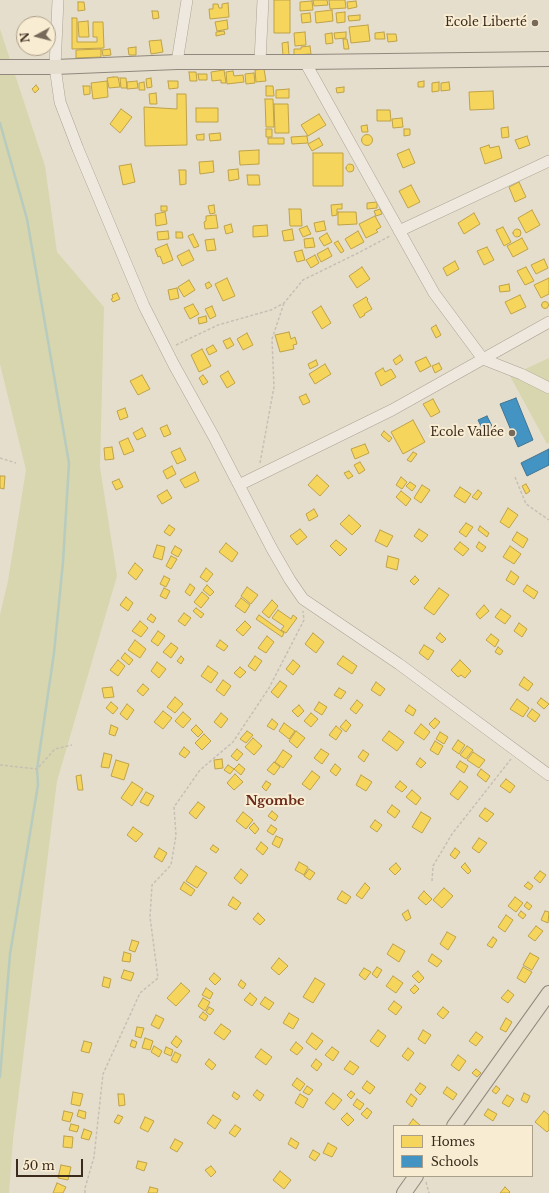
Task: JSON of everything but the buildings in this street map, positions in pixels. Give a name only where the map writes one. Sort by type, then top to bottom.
[{"type":"main road","points":[[0,67],[55,67],[177,62],[549,59]]},
{"type":"main road","points":[[455,1125],[549,993]]},
{"type":"main road","points":[[404,1193],[421,1179]]},
{"type":"street","points":[[58,0],[55,67],[60,102],[78,149],[144,306],[240,485],[272,549],[290,580],[303,599],[400,664],[549,775]]},
{"type":"street","points":[[177,62],[187,0]]},
{"type":"street","points":[[260,61],[263,0]]},
{"type":"street","points":[[305,62],[434,293],[483,359],[522,374],[549,388]]},
{"type":"street","points":[[399,231],[549,161]]},
{"type":"street","points":[[240,485],[392,410],[549,322]]},
{"type":"path","points":[[167,350],[218,325],[271,310],[284,303],[304,280],[399,231]]},
{"type":"path","points":[[258,475],[274,387],[272,339],[284,303]]},
{"type":"path","points":[[0,458],[16,463]]},
{"type":"path","points":[[515,477],[526,504],[549,520]]},
{"type":"path","points":[[85,1193],[85,1188],[94,1157],[103,1074],[140,993],[158,978],[150,917],[152,885],[171,865],[176,835],[174,807],[200,770],[233,742],[269,688],[304,620],[303,599]]},
{"type":"path","points":[[0,765],[37,769],[55,749],[72,745]]},
{"type":"path","points":[[432,881],[433,866],[452,834],[517,751]]},
{"type":"path","points":[[421,1179],[429,1193]]},
{"type":"green space","points":[[0,29],[45,166],[57,252],[104,307],[100,467],[117,576],[57,781],[13,1140],[9,1193],[0,1193],[0,615],[8,581],[26,470],[0,364]]},
{"type":"green space","points":[[549,358],[549,443],[547,444],[510,376]]},
{"type":"waterway","points":[[0,123],[27,219],[69,463],[63,562],[54,653],[37,769],[38,785],[10,954],[0,1077]]},
{"type":"place","name":"Ecole Liberté","points":[[535,23]]},
{"type":"place","name":"Ecole Vallée","points":[[512,433]]},
{"type":"district","name":"Ngombe","points":[[275,801]]}]
